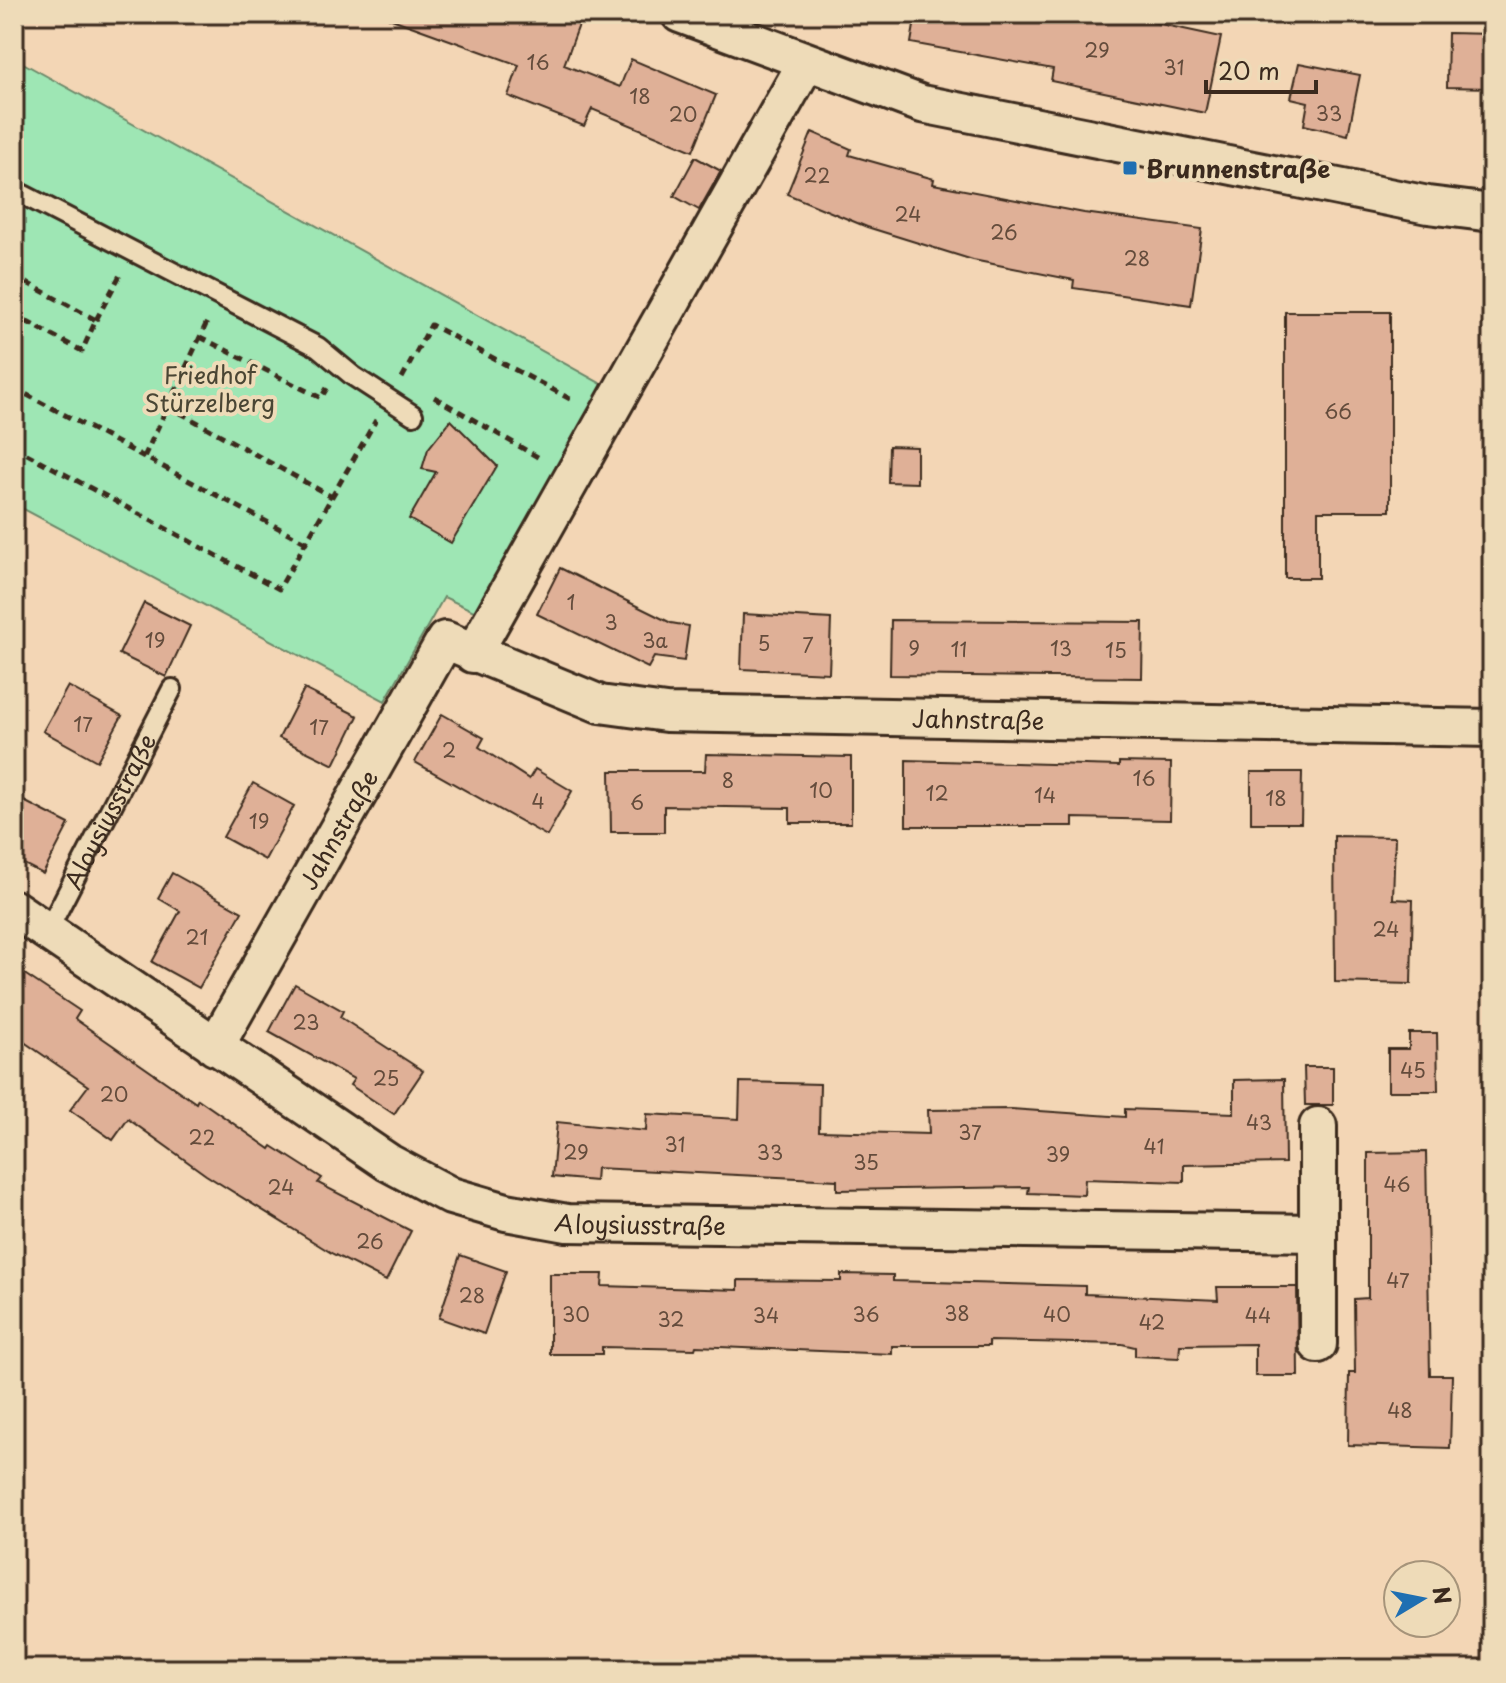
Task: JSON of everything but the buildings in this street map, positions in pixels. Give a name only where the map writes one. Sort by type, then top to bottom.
[{"type":"street","points":[[680,14],[922,104],[1428,205],[1492,213]]},
{"type":"street","points":[[473,654],[806,63]]},
{"type":"street","name":"Jahnstraße","points":[[215,1047],[445,640],[600,704],[666,713],[1492,728]]},
{"type":"street","name":"Aloysiusstraße","points":[[14,909],[389,1163],[451,1196],[506,1212],[567,1223],[1318,1233]]},
{"type":"street","points":[[1318,1126],[1318,1344]]},
{"type":"lane","points":[[14,190],[318,347],[413,415]]},
{"type":"lane","name":"Aloysiusstraße","points":[[47,932],[172,689]]},
{"type":"path","points":[[14,78],[18,71]]},
{"type":"path","points":[[14,315],[82,351],[133,252]]},
{"type":"path","points":[[14,276],[96,320]]},
{"type":"path","points":[[144,457],[219,296]]},
{"type":"path","points":[[14,447],[279,589],[431,325],[606,418]]},
{"type":"path","points":[[200,337],[321,398],[339,364]]},
{"type":"path","points":[[402,378],[415,386]]},
{"type":"path","points":[[14,388],[305,542]]},
{"type":"path","points":[[428,394],[573,477]]},
{"type":"path","points":[[168,406],[332,497]]},
{"type":"green space","name":"Friedhof Stürzelberg","points":[[14,58],[605,386],[478,613],[444,597],[385,701],[14,504]]},
{"type":"place","name":"Brunnenstraße","points":[[1130,168]]}]
